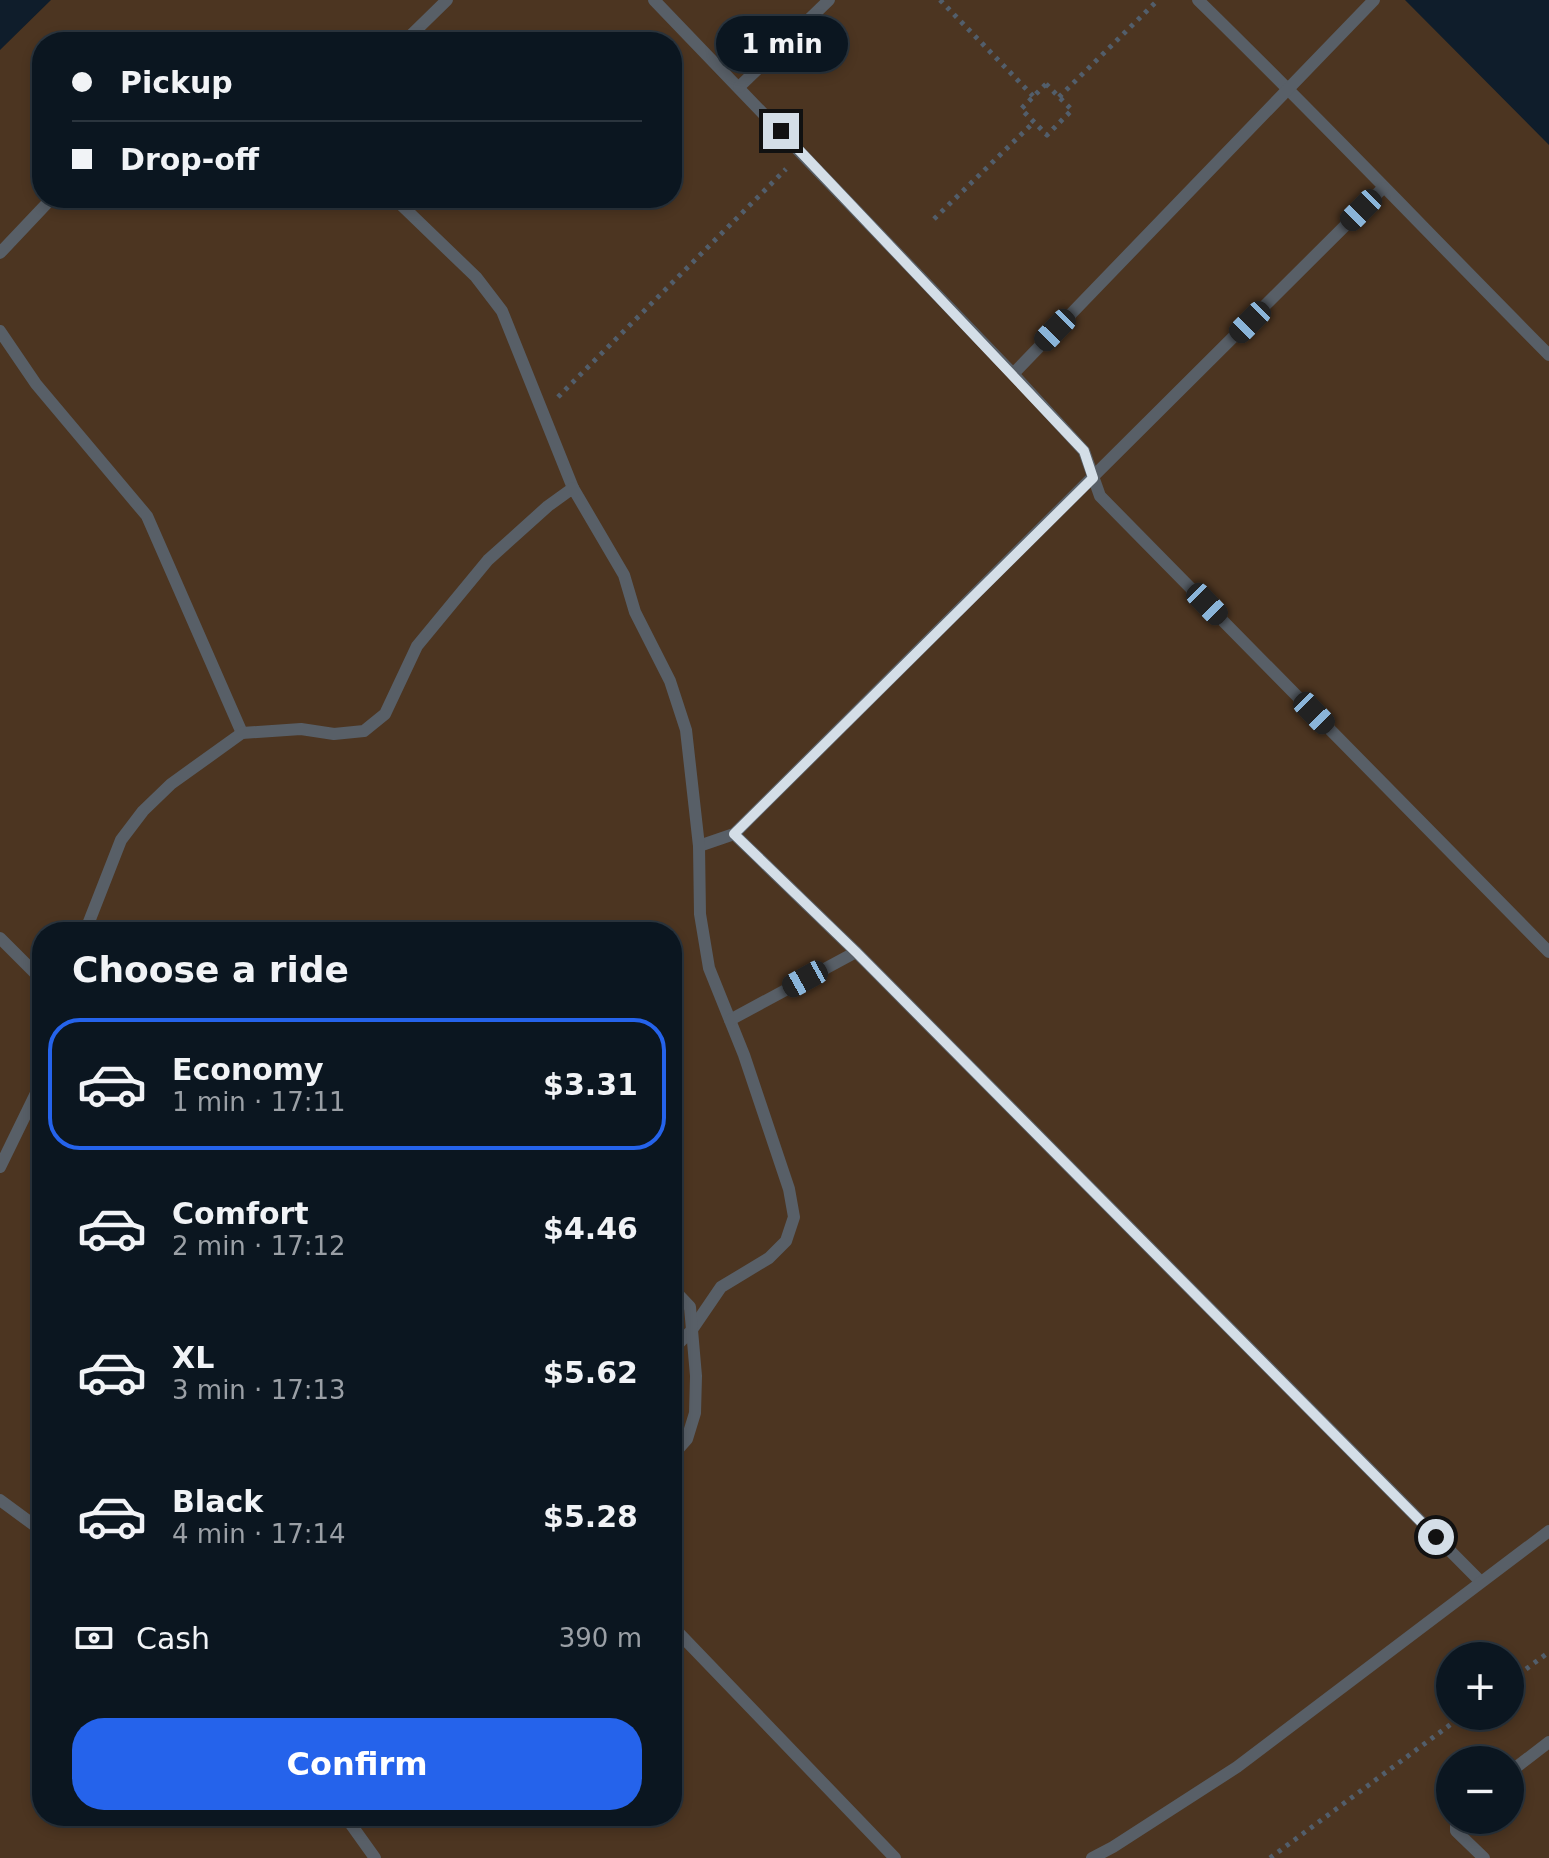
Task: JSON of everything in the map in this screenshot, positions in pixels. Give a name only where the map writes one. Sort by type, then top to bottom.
[{"type":"lane","points":[[414,32],[447,0]]},
{"type":"lane","points":[[654,0],[1084,451],[1100,496],[1549,952]]},
{"type":"lane","points":[[739,87],[829,0]]},
{"type":"lane","points":[[1198,0],[1549,355]]},
{"type":"lane","points":[[1013,374],[1374,0]]},
{"type":"lane","points":[[699,846],[734,834],[1383,188]]},
{"type":"lane","points":[[0,253],[43,208]]},
{"type":"lane","points":[[404,208],[476,277],[502,311],[573,488],[624,575],[644,634],[670,681],[686,730],[699,846],[700,914],[709,968],[744,1055],[789,1189],[794,1217],[786,1241],[769,1258],[721,1287],[682,1340]]},
{"type":"lane","points":[[0,331],[36,384],[147,516],[242,733]]},
{"type":"lane","points":[[89,922],[121,840],[143,811],[171,784],[242,733],[301,729],[334,734],[364,731],[385,714],[417,646],[488,560],[548,506],[573,488]]},
{"type":"lane","points":[[734,834],[856,952],[1480,1581]]},
{"type":"lane","points":[[0,938],[32,970]]},
{"type":"lane","points":[[730,1020],[856,952]]},
{"type":"lane","points":[[0,1167],[32,1101]]},
{"type":"lane","points":[[682,1299],[690,1307],[696,1376],[695,1413],[687,1439],[682,1445]]},
{"type":"lane","points":[[0,1500],[32,1524]]},
{"type":"lane","points":[[1092,1858],[1237,1767],[1549,1531]]},
{"type":"lane","points":[[682,1636],[895,1858]]},
{"type":"lane","points":[[1524,1761],[1549,1742]]},
{"type":"lane","points":[[352,1826],[375,1858]]},
{"type":"lane","points":[[1459,1834],[1484,1858]]},
{"type":"path","points":[[940,0],[1033,96]]},
{"type":"path","points":[[1059,97],[1158,0]]},
{"type":"path","points":[[1046,84],[1072,110],[1047,135],[1021,109],[1033,96],[1046,84]]},
{"type":"path","points":[[934,219],[1034,122]]},
{"type":"path","points":[[543,412],[802,153]]},
{"type":"path","points":[[1524,1671],[1549,1652]]},
{"type":"path","points":[[1270,1858],[1443,1730]]},
{"type":"shaded area","points":[[51,0],[1405,0],[1549,145],[1549,1858],[0,1858],[0,50]]},
{"type":"route","points":[[781,131],[1084,451],[1093,478],[734,834],[856,952],[1436,1537]]}]
